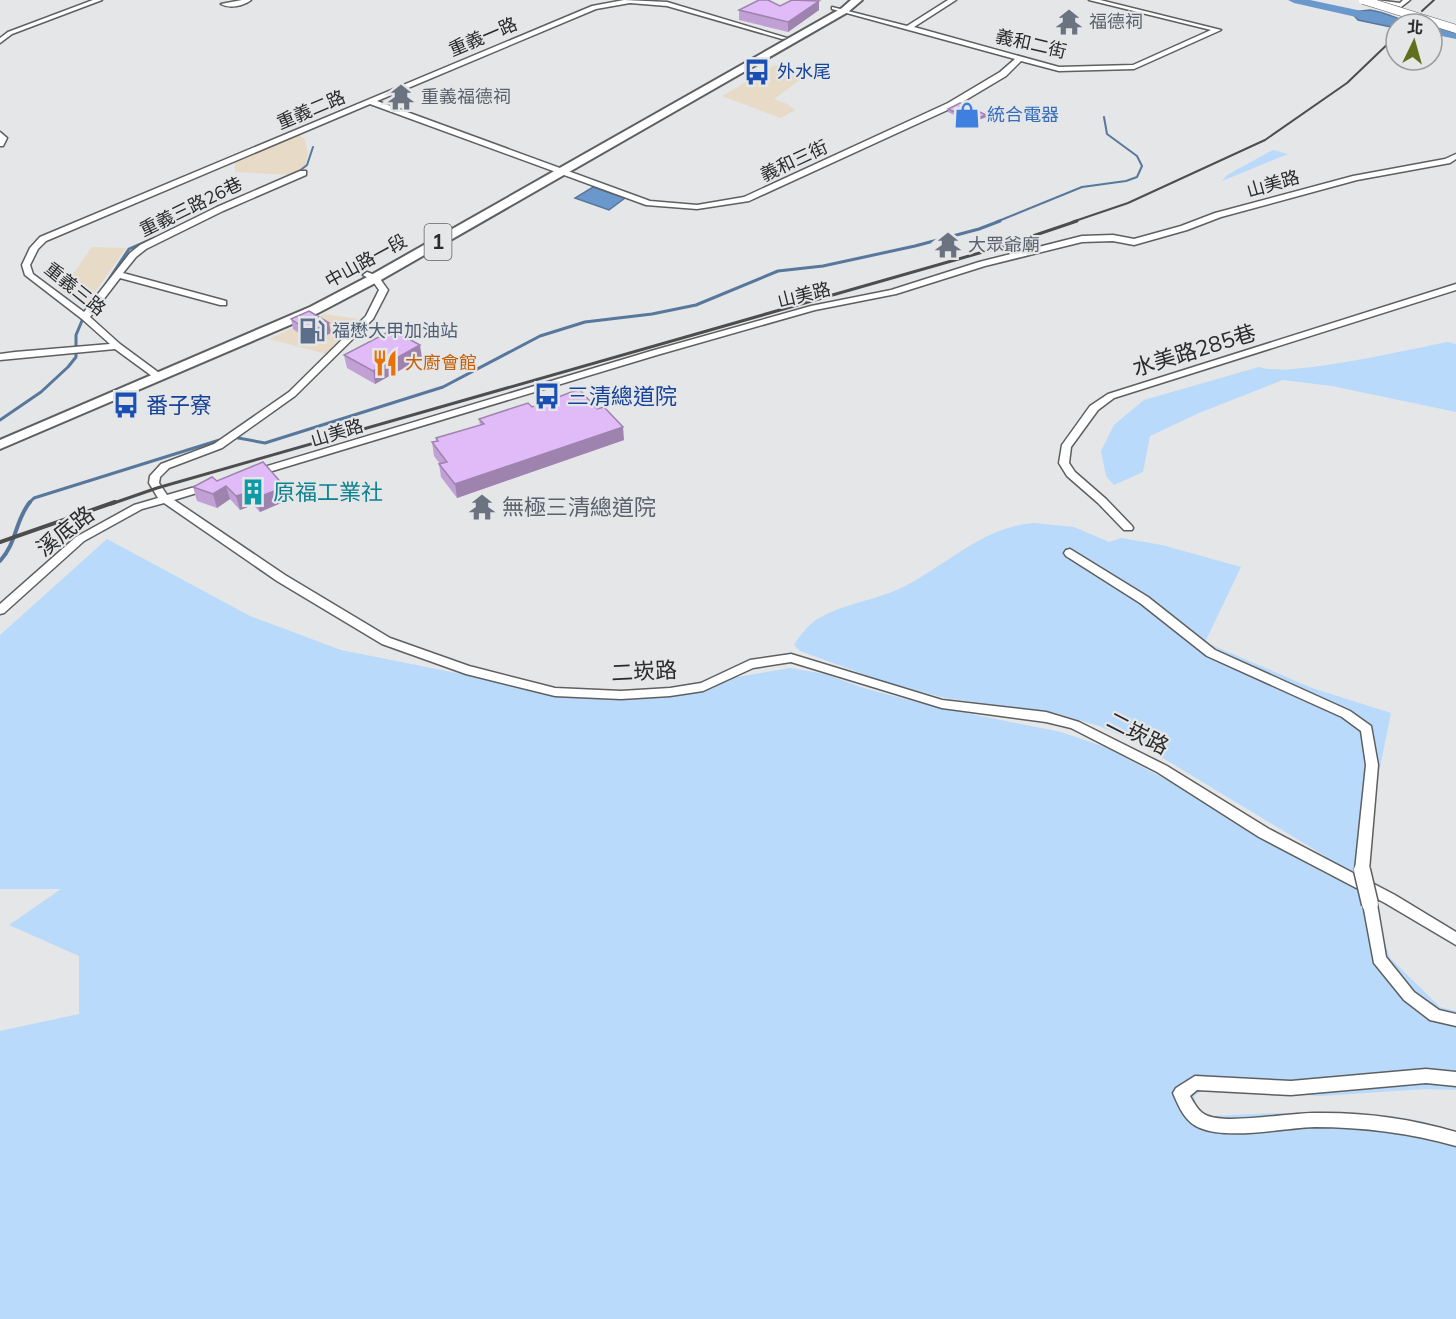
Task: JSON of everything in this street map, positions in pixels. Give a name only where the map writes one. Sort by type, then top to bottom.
[{"type":"main road","name":"中山路一段","points":[[557,170],[840,6],[858,1]]},
{"type":"main road","name":"中山路一段","points":[[0,437],[285,323],[557,170],[840,6]]},
{"type":"main road","name":"中山路一段","points":[[0,445],[156,375]]},
{"type":"street","points":[[2,38],[99,0]]},
{"type":"street","points":[[224,4],[238,4],[248,0]]},
{"type":"street","points":[[908,28],[953,0]]},
{"type":"street","name":"義和二街","points":[[840,6],[908,28],[1059,69],[1134,67],[1218,30],[1092,0]]},
{"type":"street","points":[[1363,0],[1456,29]]},
{"type":"street","points":[[1379,0],[1404,2]]},
{"type":"street","name":"重義一路","points":[[369,101],[594,7],[612,3],[630,1],[667,4],[784,38]]},
{"type":"street","name":"義和三街","points":[[557,170],[649,203],[697,207],[746,199],[951,105],[1003,74],[1020,58]]},
{"type":"street","name":"重義二路","points":[[74,224],[369,101],[557,170]]},
{"type":"street","points":[[0,134],[3,138],[0,144]]},
{"type":"street","name":"山美路","points":[[248,475],[654,353],[814,308],[892,292],[982,264],[1082,239],[1113,238],[1134,242],[1184,228],[1218,215],[1356,178],[1448,161],[1456,156]]},
{"type":"street","name":"重義三路26巷","points":[[85,317],[133,255],[143,248],[220,209],[303,172]]},
{"type":"street","name":"重義三路","points":[[74,224],[43,239],[34,248],[26,265],[29,275],[156,375]]},
{"type":"street","points":[[119,275],[223,303]]},
{"type":"street","points":[[217,484],[164,498],[154,483],[155,476],[165,466],[218,446],[292,394],[370,317],[384,290],[371,276]]},
{"type":"street","name":"水美路285巷","points":[[1128,528],[1071,474],[1064,463],[1066,447],[1094,408],[1111,396],[1456,287]]},
{"type":"street","points":[[0,357],[23,352],[97,350],[117,346]]},
{"type":"street","name":"溪底路","points":[[0,610],[80,538],[138,507],[164,498]]},
{"type":"street","name":"二崁路","points":[[164,498],[280,578],[386,641],[466,670],[555,692],[621,695],[703,687],[750,664],[791,658],[942,704],[1046,717],[1075,725],[1162,769],[1264,833],[1390,899],[1456,939]]},
{"type":"street","points":[[1070,553],[1144,600],[1211,653],[1346,714],[1367,729],[1372,765],[1362,870],[1379,959],[1409,996],[1435,1015],[1456,1020]]},
{"type":"street","points":[[1456,1079],[1425,1076],[1291,1088],[1195,1083],[1181,1093],[1190,1114],[1210,1124],[1317,1120],[1377,1122],[1431,1131],[1456,1139]]},
{"type":"shaded area","points":[[1370,10],[1384,13],[1384,25],[1358,20],[1351,12]]},
{"type":"shaded area","points":[[775,65],[808,74],[774,99],[795,110],[781,118],[722,96]]},
{"type":"shaded area","points":[[299,134],[305,140],[308,154],[305,166],[293,175],[235,172],[235,161]]},
{"type":"shaded area","points":[[1273,150],[1288,154],[1222,181],[1227,175]]},
{"type":"shaded area","points":[[593,187],[625,198],[609,210],[575,198]]},
{"type":"shaded area","points":[[92,247],[126,248],[85,306],[60,290],[74,283],[71,277]]},
{"type":"shaded area","points":[[324,314],[358,319],[326,354],[269,339]]},
{"type":"shaded area","points":[[1448,342],[1456,344],[1456,412],[1332,386],[1283,380],[1199,413],[1150,436],[1143,472],[1114,485],[1106,476],[1101,451],[1114,425],[1144,400],[1259,367],[1296,369],[1322,366]]},
{"type":"shaded area","points":[[1033,523],[1074,527],[1109,542],[1121,538],[1162,545],[1241,567],[1206,640],[1207,643],[1312,688],[1391,713],[1377,782],[1369,880],[1373,908],[1390,958],[1440,1007],[1456,1011],[1456,1090],[1426,1089],[1321,1096],[1205,1089],[1194,1096],[1198,1110],[1213,1116],[1336,1112],[1397,1117],[1426,1122],[1456,1131],[1456,1319],[0,1319],[0,1031],[79,1014],[79,956],[9,925],[61,889],[0,889],[0,635],[107,539],[250,616],[341,650],[567,695],[655,691],[790,668],[825,674],[867,689],[931,706],[1061,732],[1105,747],[1189,792],[1237,824],[1331,877],[1325,856],[1138,743],[1099,726],[1055,713],[945,698],[885,682],[800,651],[794,645],[807,628],[819,618],[841,608],[897,590],[996,532]]},
{"type":"building","points":[[759,0],[768,0],[780,6],[792,0],[819,1],[788,22],[739,10]]},
{"type":"building","name":"統合電器","points":[[960,103],[986,115],[972,120],[948,109]]},
{"type":"building","points":[[309,311],[329,323],[310,332],[291,319]]},
{"type":"building","points":[[392,330],[420,345],[373,371],[344,355]]},
{"type":"building","name":"無極三清總道院","points":[[580,390],[597,409],[604,407],[623,427],[455,484],[439,464],[447,462],[432,442],[438,441],[436,438],[484,424],[479,419],[528,403],[532,407]]},
{"type":"building","points":[[263,462],[285,487],[256,498],[249,492],[236,496],[226,486],[213,494],[193,487],[212,477],[217,481]]},
{"type":"waterway","points":[[1294,0],[1384,20]]},
{"type":"waterway","points":[[1444,32],[1456,35]]},
{"type":"waterway","points":[[996,222],[1082,187],[1126,181],[1137,177],[1142,166],[1137,156],[1107,134],[1104,117]]},
{"type":"waterway","points":[[297,173],[307,165],[313,147]]},
{"type":"waterway","points":[[233,437],[265,443],[443,387],[540,336],[585,322],[652,314],[696,305],[778,271],[823,266],[915,246],[1000,221]]},
{"type":"waterway","points":[[102,290],[129,249],[154,238]]},
{"type":"waterway","points":[[0,420],[41,392],[68,367],[76,357],[76,335],[84,316]]},
{"type":"waterway","points":[[30,502],[34,498],[226,438]]},
{"type":"waterway","points":[[0,561],[10,547],[21,516],[30,502]]},
{"type":"railway","points":[[1422,11],[1434,0]]},
{"type":"railway","points":[[1072,222],[1128,203],[1265,140],[1347,83],[1384,48]]},
{"type":"railway","points":[[111,504],[157,488],[997,248],[1077,221]]},
{"type":"railway","points":[[0,542],[115,502]]},
{"type":"place","name":"福德祠","points":[[1069,22]]},
{"type":"place","name":"外水尾","points":[[757,72]]},
{"type":"place","name":"重義福德祠","points":[[401,97]]},
{"type":"place","name":"統合電器","points":[[967,115]]},
{"type":"place","name":"大眾爺廟","points":[[948,245]]},
{"type":"place","name":"福懋大甲加油站","points":[[312,331]]},
{"type":"place","name":"大廚會館","points":[[385,363]]},
{"type":"place","name":"三清總道院","points":[[547,396]]},
{"type":"place","name":"番子寮","points":[[126,405]]},
{"type":"place","name":"原福工業社","points":[[253,492]]},
{"type":"place","name":"無極三清總道院","points":[[482,507]]}]
